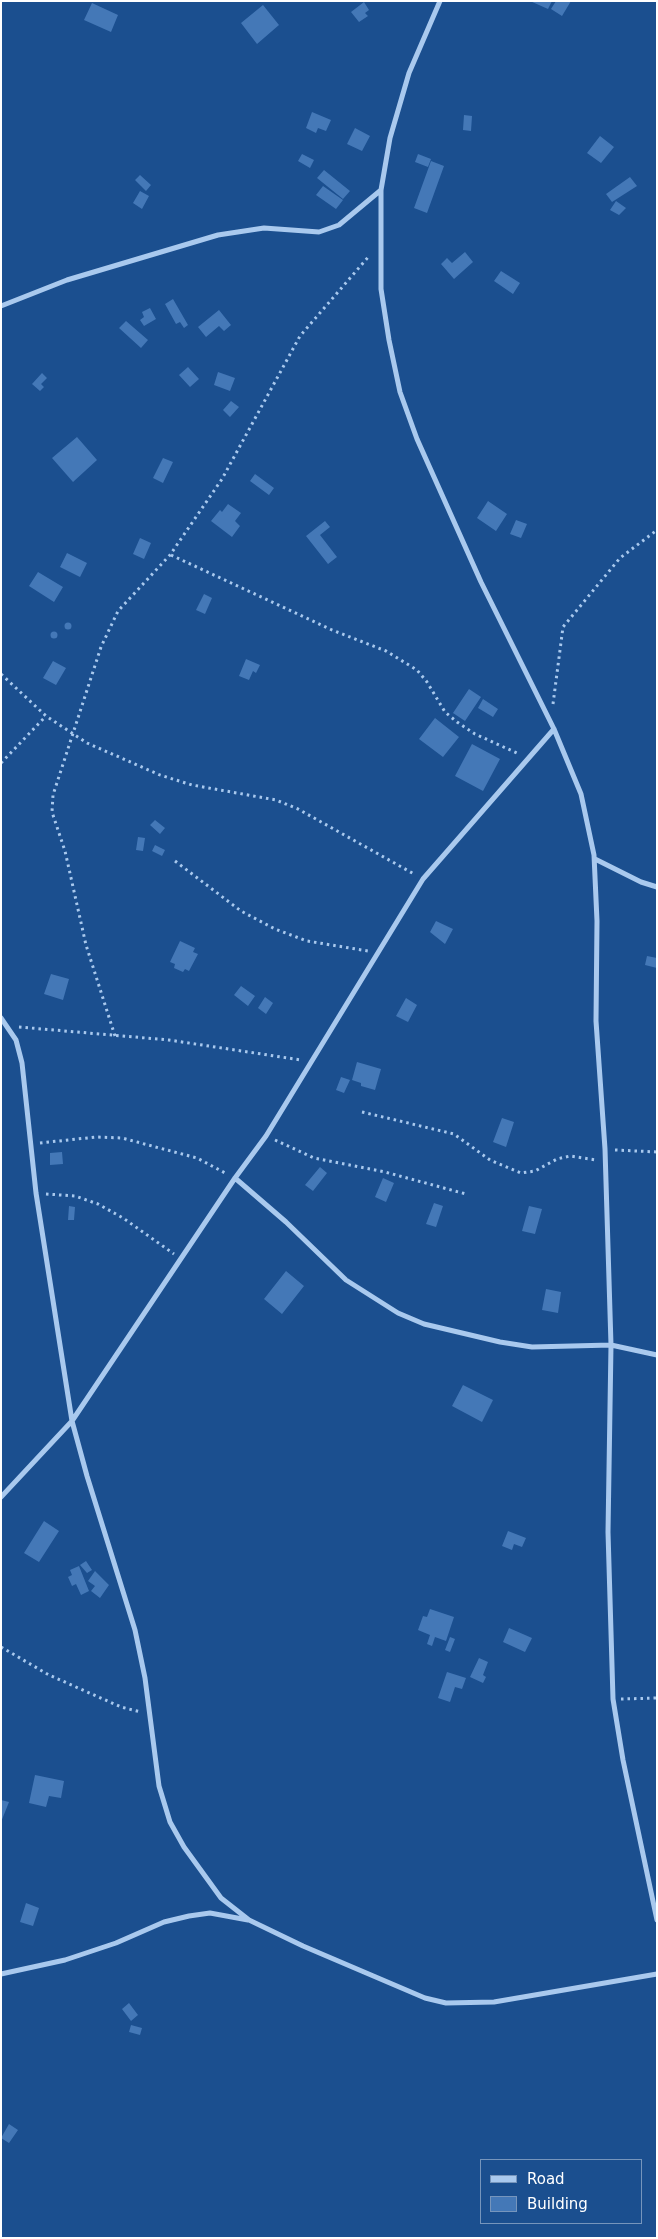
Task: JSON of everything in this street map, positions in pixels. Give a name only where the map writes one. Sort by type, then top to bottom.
[{"type":"street","points":[[440,1],[409,73],[390,138],[381,190],[380,243],[384,306],[389,340],[403,400],[417,439],[481,582],[554,729],[581,794],[595,859],[597,921],[596,1021],[606,1162],[612,1345],[608,1532],[613,1699],[623,1760],[657,1920]]},
{"type":"street","points":[[1,306],[67,280],[218,235],[264,228],[319,232],[339,225],[381,190]]},
{"type":"street","points":[[1,1497],[72,1421],[235,1178],[266,1136],[423,879],[554,729]]},
{"type":"street","points":[[595,859],[641,882],[657,887]]},
{"type":"street","points":[[1,1018],[9,1026],[16,1040],[22,1062],[36,1193],[72,1421],[89,1484],[135,1630],[150,1715],[159,1786],[170,1822],[184,1847],[221,1898],[250,1920],[303,1946],[425,1998],[446,2003],[494,2002],[657,1974]]},
{"type":"street","points":[[235,1178],[286,1222],[346,1280],[398,1313],[424,1324],[459,1333],[532,1347],[612,1345],[657,1355]]},
{"type":"street","points":[[1,1974],[65,1960],[164,1922],[189,1916],[210,1913],[250,1920]]},
{"type":"path","points":[[115,1036],[86,945],[67,858],[52,812],[53,795],[109,626],[118,611],[170,555],[222,479],[300,336],[380,243]]},
{"type":"path","points":[[548,717],[555,699],[558,652],[563,628],[620,558],[657,530]]},
{"type":"path","points":[[170,555],[332,630],[386,651],[417,670],[427,682],[445,712],[458,722],[475,734],[529,758]]},
{"type":"path","points":[[1,674],[46,716],[87,743],[160,775],[192,785],[276,800],[298,809],[423,879]]},
{"type":"path","points":[[1,763],[46,716]]},
{"type":"path","points":[[175,861],[241,911],[275,929],[307,941],[378,952]]},
{"type":"path","points":[[9,1026],[169,1040],[311,1061]]},
{"type":"path","points":[[362,1112],[454,1134],[490,1160],[521,1173],[535,1171],[557,1159],[570,1156],[606,1162]]},
{"type":"path","points":[[266,1136],[314,1158],[385,1172],[466,1194]]},
{"type":"path","points":[[30,1144],[96,1137],[122,1138],[198,1158],[235,1178]]},
{"type":"path","points":[[605,1149],[657,1152]]},
{"type":"path","points":[[36,1193],[75,1196],[98,1204],[123,1218],[180,1259]]},
{"type":"path","points":[[1,1647],[49,1675],[122,1706],[150,1715]]},
{"type":"path","points":[[613,1699],[657,1698]]},
{"type":"building","points":[[530,1],[552,1],[548,9]]},
{"type":"building","points":[[556,1],[571,1],[562,16],[551,9]]},
{"type":"building","points":[[364,2],[369,10],[365,13],[368,16],[359,22],[351,12]]},
{"type":"building","points":[[92,3],[118,15],[111,32],[84,20]]},
{"type":"building","points":[[263,5],[279,25],[257,44],[241,23]]},
{"type":"building","points":[[312,112],[331,120],[326,131],[318,128],[316,133],[306,128]]},
{"type":"building","points":[[464,115],[472,116],[471,131],[463,130]]},
{"type":"building","points":[[355,128],[370,136],[362,151],[347,144]]},
{"type":"building","points":[[600,136],[614,147],[601,163],[587,153]]},
{"type":"building","points":[[302,154],[314,160],[310,168],[298,161]]},
{"type":"building","points":[[418,154],[431,159],[428,167],[415,162]]},
{"type":"building","points":[[431,161],[444,166],[427,213],[414,208]]},
{"type":"building","points":[[324,170],[350,191],[343,199],[317,178]]},
{"type":"building","points":[[140,175],[151,185],[146,191],[135,180]]},
{"type":"building","points":[[630,177],[637,186],[612,202],[606,194]]},
{"type":"building","points":[[323,186],[343,200],[336,209],[316,195]]},
{"type":"building","points":[[140,191],[149,196],[142,209],[133,203]]},
{"type":"building","points":[[616,201],[626,208],[619,215],[610,210]]},
{"type":"building","points":[[465,252],[473,262],[454,279],[441,264],[447,258],[452,263]]},
{"type":"building","points":[[501,271],[520,283],[513,294],[494,281]]},
{"type":"building","points":[[173,299],[188,325],[184,328],[180,322],[176,324],[165,304]]},
{"type":"building","points":[[150,308],[156,319],[144,326],[140,320],[144,317],[142,312]]},
{"type":"building","points":[[219,310],[231,325],[224,331],[219,326],[206,337],[198,327]]},
{"type":"building","points":[[126,321],[148,340],[141,348],[119,328]]},
{"type":"building","points":[[188,367],[199,379],[190,387],[179,375]]},
{"type":"building","points":[[218,372],[235,378],[230,391],[214,385]]},
{"type":"building","points":[[42,373],[47,378],[41,384],[44,387],[40,391],[32,384]]},
{"type":"building","points":[[231,401],[239,407],[230,417],[223,410]]},
{"type":"building","points":[[77,437],[97,460],[73,482],[52,458]]},
{"type":"building","points":[[163,458],[173,462],[163,483],[153,478]]},
{"type":"building","points":[[255,474],[274,488],[269,495],[250,481]]},
{"type":"building","points":[[488,501],[507,514],[496,531],[477,518]]},
{"type":"building","points":[[228,504],[241,513],[235,521],[240,526],[232,537],[211,521]]},
{"type":"building","points":[[516,520],[527,524],[521,538],[510,534]]},
{"type":"building","points":[[325,521],[330,527],[320,535],[337,557],[328,564],[306,536]]},
{"type":"building","points":[[140,538],[151,543],[144,559],[133,554]]},
{"type":"building","points":[[67,553],[87,563],[80,577],[60,567]]},
{"type":"building","points":[[38,572],[63,587],[54,602],[29,586]]},
{"type":"building","points":[[204,594],[212,598],[205,614],[196,610]]},
{"type":"building","points":[[68,623],[71,626],[68,629],[65,626]]},
{"type":"building","points":[[54,631],[58,635],[54,639],[50,635]]},
{"type":"building","points":[[246,659],[260,665],[256,673],[253,671],[249,680],[239,676]]},
{"type":"building","points":[[53,661],[66,668],[56,685],[43,678]]},
{"type":"building","points":[[469,689],[481,697],[465,721],[453,713]]},
{"type":"building","points":[[483,699],[498,709],[493,717],[478,708]]},
{"type":"building","points":[[435,718],[459,737],[443,757],[419,739]]},
{"type":"building","points":[[472,744],[500,759],[483,791],[455,776]]},
{"type":"building","points":[[155,820],[165,828],[160,834],[150,825]]},
{"type":"building","points":[[138,837],[145,838],[143,851],[136,850]]},
{"type":"building","points":[[155,845],[165,850],[162,856],[152,851]]},
{"type":"building","points":[[436,921],[453,929],[445,944],[430,932]]},
{"type":"building","points":[[180,941],[195,948],[193,952],[198,954],[189,971],[185,969],[183,972],[174,968],[175,964],[170,962]]},
{"type":"building","points":[[647,956],[657,958],[657,968],[645,965]]},
{"type":"building","points":[[51,974],[69,979],[63,1000],[44,994]]},
{"type":"building","points":[[241,986],[255,996],[248,1006],[234,995]]},
{"type":"building","points":[[265,997],[273,1003],[266,1014],[258,1008]]},
{"type":"building","points":[[406,998],[417,1005],[408,1022],[396,1016]]},
{"type":"building","points":[[357,1062],[381,1069],[375,1090],[361,1086],[361,1083],[352,1080]]},
{"type":"building","points":[[341,1077],[350,1080],[344,1093],[336,1090]]},
{"type":"building","points":[[502,1118],[514,1122],[506,1147],[493,1142]]},
{"type":"building","points":[[62,1152],[63,1164],[50,1165],[50,1153]]},
{"type":"building","points":[[320,1167],[327,1173],[313,1191],[305,1185]]},
{"type":"building","points":[[383,1178],[394,1183],[386,1202],[375,1197]]},
{"type":"building","points":[[434,1203],[443,1206],[436,1227],[426,1224]]},
{"type":"building","points":[[69,1206],[75,1207],[74,1220],[68,1220]]},
{"type":"building","points":[[529,1206],[542,1209],[535,1234],[522,1231]]},
{"type":"building","points":[[286,1271],[304,1286],[282,1314],[264,1299]]},
{"type":"building","points":[[546,1289],[561,1292],[558,1313],[542,1310]]},
{"type":"building","points":[[463,1385],[493,1400],[482,1422],[452,1406]]},
{"type":"building","points":[[44,1521],[59,1531],[39,1562],[24,1553]]},
{"type":"building","points":[[508,1531],[526,1538],[522,1547],[514,1544],[512,1550],[502,1546]]},
{"type":"building","points":[[86,1561],[92,1570],[87,1573],[80,1565]]},
{"type":"building","points":[[79,1566],[89,1591],[81,1595],[76,1584],[72,1586],[68,1577],[72,1575],[70,1570]]},
{"type":"building","points":[[95,1571],[109,1585],[100,1598],[91,1591],[95,1586],[88,1581]]},
{"type":"building","points":[[430,1609],[454,1617],[446,1641],[435,1637],[432,1646],[427,1644],[430,1635],[418,1630],[423,1616],[427,1617]]},
{"type":"building","points":[[509,1628],[532,1638],[525,1652],[503,1642]]},
{"type":"building","points":[[450,1637],[455,1639],[450,1652],[445,1650]]},
{"type":"building","points":[[479,1658],[488,1662],[483,1675],[486,1677],[483,1683],[470,1677]]},
{"type":"building","points":[[447,1672],[466,1678],[462,1689],[455,1687],[450,1702],[438,1698]]},
{"type":"building","points":[[35,1775],[64,1781],[61,1798],[49,1796],[46,1807],[29,1803]]},
{"type":"building","points":[[1,1800],[9,1802],[1,1822]]},
{"type":"building","points":[[26,1903],[39,1908],[33,1926],[20,1922]]},
{"type":"building","points":[[129,2003],[138,2015],[131,2021],[122,2009]]},
{"type":"building","points":[[131,2025],[142,2028],[140,2035],[129,2032]]},
{"type":"building","points":[[9,2124],[18,2130],[9,2143],[1,2138]]}]
